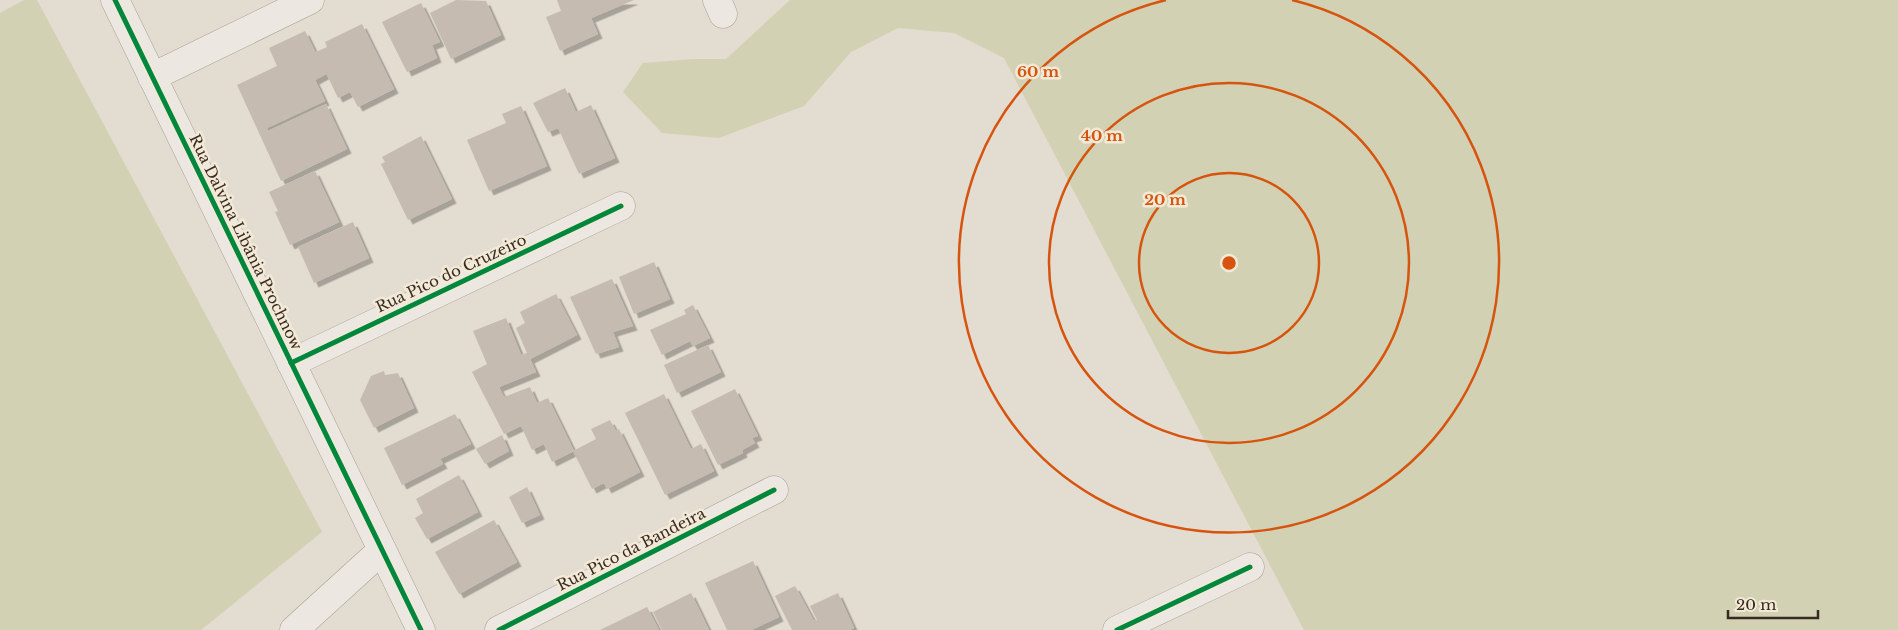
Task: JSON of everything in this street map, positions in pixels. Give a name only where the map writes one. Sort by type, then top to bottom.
[{"type":"street","name":"Rua Dalvina Libânia Prochnow","points":[[115,0],[421,630]]},
{"type":"street","points":[[152,77],[310,0]]},
{"type":"street","name":"Rua Pico do Cruzeiro","points":[[291,363],[621,206]]},
{"type":"street","name":"Rua Pico da Bandeira","points":[[499,630],[774,490]]},
{"type":"street","points":[[294,630],[382,550]]},
{"type":"street","points":[[1117,630],[1250,567]]},
{"type":"green space","points":[[24,0],[37,0],[322,532],[201,630],[0,630],[0,13]]},
{"type":"green space","points":[[790,0],[1898,0],[1898,630],[1304,630],[1004,58],[954,33],[898,28],[851,52],[804,106],[719,138],[662,133],[623,92],[643,63],[693,59],[726,59]]},
{"type":"building","points":[[456,0],[486,1],[501,35],[451,59],[430,13]]},
{"type":"building","points":[[557,0],[634,0],[591,18],[598,34],[560,51],[546,17],[561,11]]},
{"type":"building","points":[[421,3],[440,42],[432,45],[437,58],[407,72],[382,22]]},
{"type":"building","points":[[362,24],[394,89],[358,107],[350,92],[338,98],[316,52],[327,47],[325,42]]},
{"type":"building","points":[[305,31],[326,74],[315,80],[325,101],[267,128],[268,131],[326,104],[347,149],[281,181],[237,85],[277,66],[269,48]]},
{"type":"building","points":[[565,88],[576,112],[591,105],[615,158],[579,174],[558,128],[548,132],[533,103]]},
{"type":"building","points":[[521,106],[547,166],[489,191],[467,140],[506,123],[502,114]]},
{"type":"building","points":[[421,136],[452,199],[408,220],[381,164],[385,162],[382,157]]},
{"type":"building","points":[[315,171],[339,222],[290,245],[275,212],[278,211],[269,192]]},
{"type":"building","points":[[353,222],[369,258],[314,283],[298,247]]},
{"type":"building","points":[[654,262],[670,299],[634,314],[619,277]]},
{"type":"building","points":[[612,279],[633,326],[613,332],[619,347],[596,354],[570,297]]},
{"type":"building","points":[[556,294],[577,335],[530,359],[536,372],[499,387],[504,397],[530,387],[537,403],[548,398],[574,451],[552,462],[544,444],[532,450],[521,426],[504,434],[472,372],[487,364],[473,331],[506,318],[521,355],[527,353],[516,328],[525,323],[520,312]]},
{"type":"building","points":[[693,305],[710,338],[693,346],[690,341],[662,355],[650,330],[686,314],[684,310]]},
{"type":"building","points":[[708,345],[721,372],[677,393],[664,365]]},
{"type":"building","points":[[384,371],[385,375],[398,373],[414,408],[374,428],[360,400],[371,376]]},
{"type":"building","points":[[735,389],[758,436],[752,438],[755,443],[742,450],[743,453],[718,465],[691,411]]},
{"type":"building","points":[[664,394],[691,449],[701,444],[714,471],[665,495],[625,413]]},
{"type":"building","points":[[455,414],[471,444],[440,459],[443,464],[402,485],[384,448]]},
{"type":"building","points":[[610,420],[616,431],[619,429],[640,472],[607,489],[604,483],[592,489],[573,451],[596,439],[591,429]]},
{"type":"building","points":[[502,435],[509,451],[485,464],[476,449]]},
{"type":"building","points":[[459,475],[478,512],[427,539],[415,518],[423,513],[416,499]]},
{"type":"building","points":[[527,487],[540,515],[522,523],[509,497]]},
{"type":"building","points":[[494,520],[517,562],[459,594],[435,552]]},
{"type":"building","points":[[753,561],[779,617],[751,630],[727,630],[705,583]]},
{"type":"building","points":[[795,586],[814,621],[817,620],[810,606],[838,593],[854,628],[850,630],[792,630],[775,596]]},
{"type":"building","points":[[691,593],[709,630],[662,630],[653,612]]},
{"type":"building","points":[[647,607],[659,630],[600,630]]},
{"type":"cycle path","points":[[115,0],[421,630]]},
{"type":"cycle path","points":[[291,363],[621,206]]},
{"type":"cycle path","points":[[499,630],[774,490]]},
{"type":"cycle path","points":[[1117,630],[1250,567]]}]
